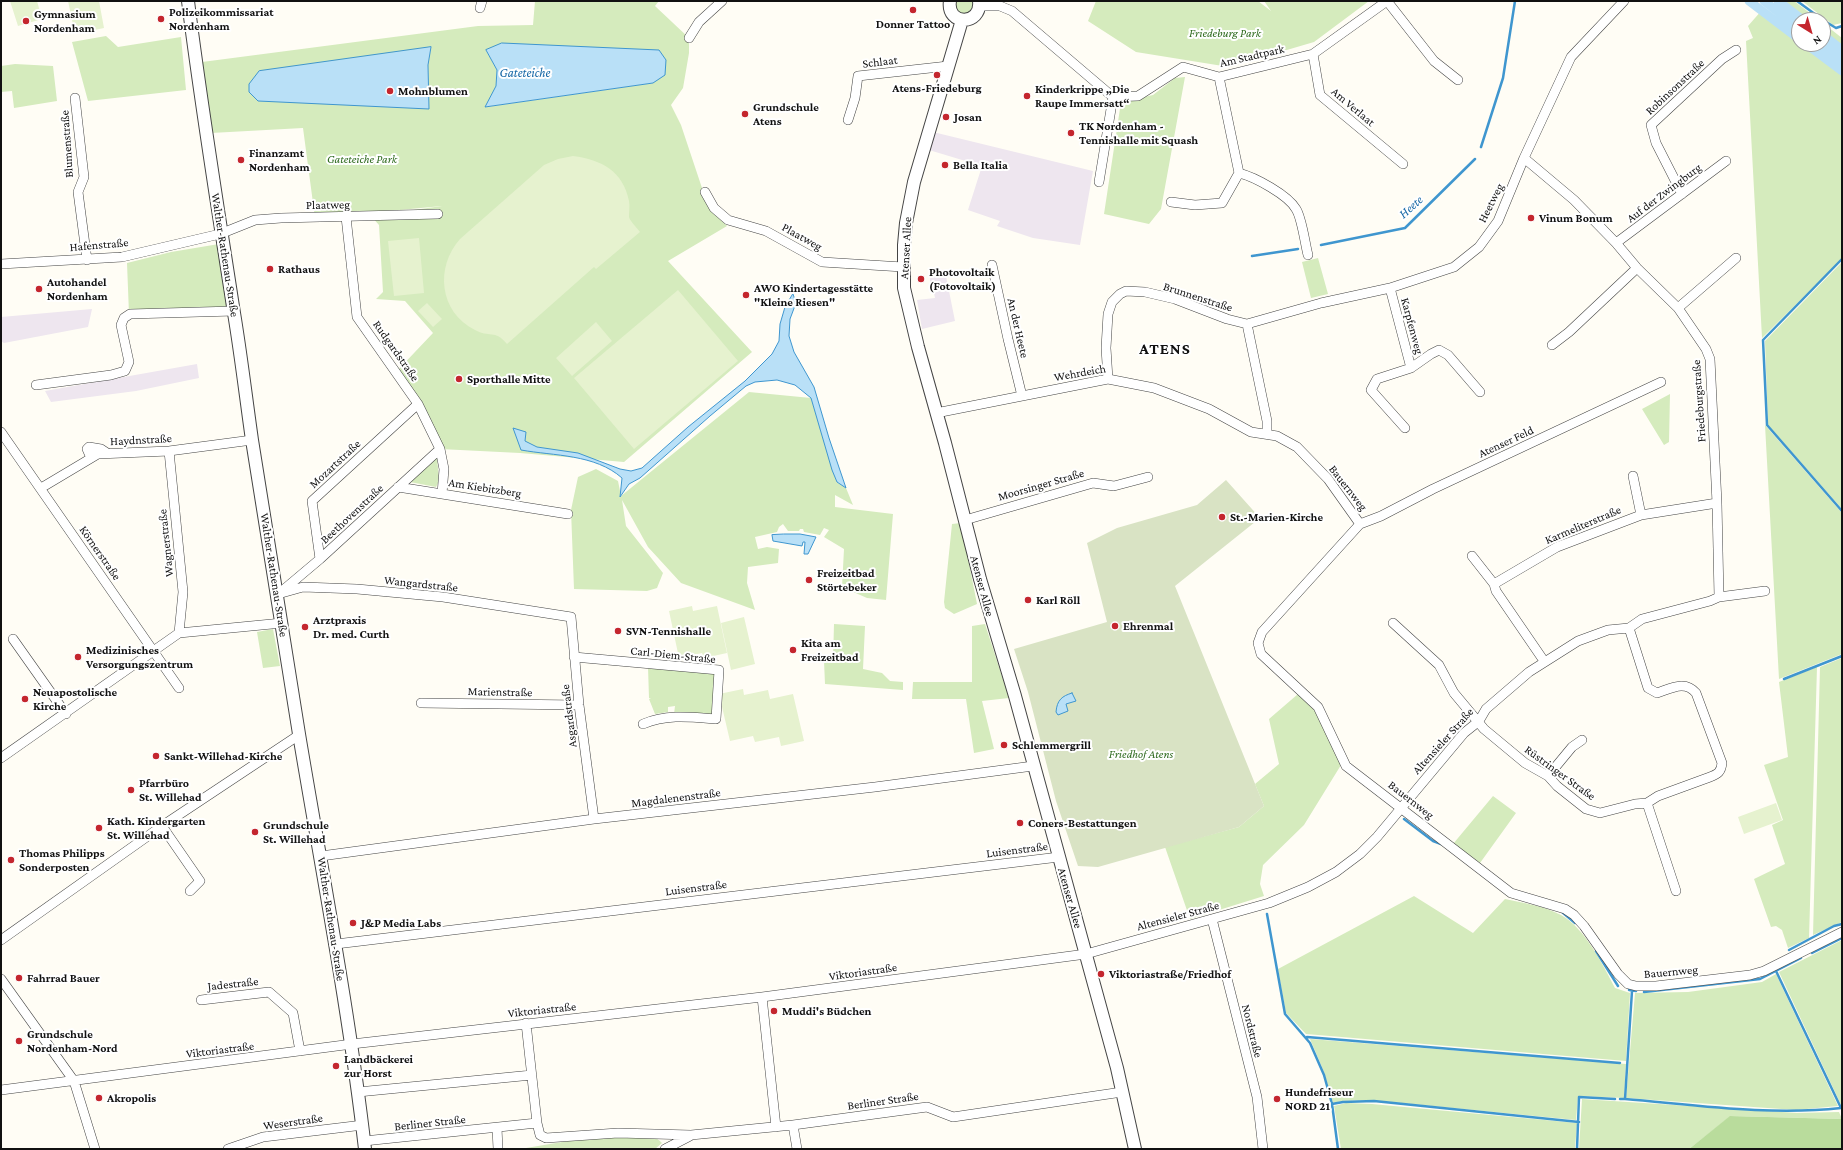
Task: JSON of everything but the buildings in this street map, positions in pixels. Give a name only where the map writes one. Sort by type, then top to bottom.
[{"type":"street","name":"Walther-Rathenau-Straße","points":[[188,1],[198,83],[208,137],[220,234],[234,311],[252,440],[278,594],[299,735],[321,856],[352,1044],[365,1145]]},
{"type":"street","points":[[689,38],[700,22],[722,1]]},
{"type":"street","points":[[950,1],[950,10],[952,14],[962,20],[973,18],[978,12],[979,4],[1000,6],[1012,11],[1113,97],[1099,182]]},
{"type":"street","points":[[1387,1],[1434,61],[1458,80]]},
{"type":"street","name":"Am Stadtpark","points":[[1113,97],[1138,96],[1183,67],[1219,77],[1313,54],[1387,1]]},
{"type":"street","name":"Heetweg","points":[[1247,324],[1321,303],[1390,288],[1454,267],[1478,247],[1498,221],[1524,158],[1571,57],[1624,1]]},
{"type":"street","name":"Atenser Allee","points":[[962,20],[914,182],[906,223],[903,267],[904,288],[936,413],[966,520],[980,580],[1086,954],[1122,1092],[1135,1149]]},
{"type":"street","name":"Robinsonstraße","points":[[1682,194],[1656,143],[1651,125],[1722,59],[1736,50]]},
{"type":"street","name":"Am Verlaat","points":[[1313,54],[1320,95],[1403,164]]},
{"type":"street","name":"Schlaat","points":[[848,120],[855,98],[858,76],[948,66]]},
{"type":"street","points":[[1171,202],[1195,205],[1222,203],[1239,173],[1219,77]]},
{"type":"street","name":"Blumenstraße","points":[[75,98],[84,177],[78,192],[87,260]]},
{"type":"street","name":"Friedeburgstraße","points":[[1524,158],[1574,200],[1616,243],[1637,268],[1678,308],[1706,349],[1710,359],[1717,502],[1719,597]]},
{"type":"street","name":"Auf der Zwingburg","points":[[1616,243],[1726,161]]},
{"type":"street","points":[[1239,173],[1247,175],[1284,196],[1297,210],[1308,255]]},
{"type":"street","name":"Plaatweg","points":[[705,192],[714,208],[728,220],[766,231],[822,262],[903,267]]},
{"type":"street","name":"Plaatweg","points":[[220,234],[255,220],[438,214]]},
{"type":"street","name":"Rudgardstraße","points":[[346,217],[357,317],[418,404],[440,449],[444,469],[442,494]]},
{"type":"street","name":"Hafenstraße","points":[[1,264],[122,257],[220,234]]},
{"type":"street","points":[[1678,308],[1736,258]]},
{"type":"street","name":"An der Heete","points":[[992,265],[1022,396]]},
{"type":"street","points":[[1552,345],[1569,332],[1637,268]]},
{"type":"street","name":"Karpfenweg","points":[[1390,288],[1411,368],[1377,379],[1371,390],[1405,428]]},
{"type":"street","name":"Brunnenstraße","points":[[1108,379],[1106,348],[1108,314],[1112,302],[1120,294],[1126,291],[1145,292],[1175,299],[1227,319],[1247,324]]},
{"type":"street","points":[[36,385],[111,376],[125,371],[129,362],[121,325],[124,318],[130,314],[234,311]]},
{"type":"street","points":[[1247,324],[1267,421],[1267,434]]},
{"type":"street","points":[[1411,368],[1439,350],[1448,355],[1480,392]]},
{"type":"street","name":"Wehrdeich","points":[[936,413],[1108,379],[1154,388],[1209,409],[1251,432],[1267,434]]},
{"type":"street","name":"Atenser Feld","points":[[1360,524],[1381,516],[1433,489],[1661,382]]},
{"type":"street","name":"Mozartstraße","points":[[320,559],[312,502],[418,404]]},
{"type":"street","name":"Körnerstraße","points":[[1,432],[179,688]]},
{"type":"street","name":"Bauernweg","points":[[1267,434],[1277,436],[1297,447],[1328,479],[1360,524],[1262,632],[1258,643],[1261,654],[1318,707],[1346,766],[1510,893],[1565,909],[1574,915],[1584,926],[1623,980],[1636,986],[1667,986],[1750,975],[1764,971],[1842,932]]},
{"type":"street","name":"Haydnstraße","points":[[41,488],[98,454],[169,451],[252,440]]},
{"type":"street","name":"Beethovenstraße","points":[[278,594],[320,559],[440,449]]},
{"type":"street","name":"Wagnerstraße","points":[[169,451],[184,592],[179,633]]},
{"type":"street","name":"Karmeliterstraße","points":[[1633,476],[1641,515]]},
{"type":"street","name":"Moorsinger Straße","points":[[966,520],[1093,483],[1114,486],[1148,477]]},
{"type":"street","name":"Am Kiebitzberg","points":[[398,487],[568,514]]},
{"type":"street","name":"Karmeliterstraße","points":[[1494,584],[1557,547],[1641,515],[1717,502]]},
{"type":"street","points":[[1472,556],[1494,584],[1496,591],[1544,661]]},
{"type":"street","name":"Wangardstraße","points":[[278,594],[303,587],[357,589],[443,597],[562,615]]},
{"type":"street","name":"Altensieler Straße","points":[[1086,954],[1269,903],[1308,887],[1336,872],[1364,850],[1377,837],[1464,733],[1479,721],[1486,709],[1544,661],[1578,641],[1608,630],[1628,628],[1642,619],[1710,601],[1719,597],[1765,591]]},
{"type":"street","name":"Asgardstraße","points":[[562,615],[571,617],[579,705],[594,820]]},
{"type":"street","points":[[1,758],[66,714],[179,633],[282,623]]},
{"type":"street","name":"Rüstringer Straße","points":[[1393,623],[1439,665],[1454,693],[1479,721],[1484,729],[1525,763],[1548,776],[1557,786],[1586,809],[1600,813],[1636,804],[1647,803],[1658,796],[1718,774],[1722,769],[1722,763],[1696,693],[1692,687],[1682,685],[1658,693],[1648,688],[1628,628]]},
{"type":"street","points":[[13,639],[66,714]]},
{"type":"street","name":"Carl-Diem-Straße","points":[[574,657],[719,670],[716,719],[666,717],[654,719],[643,724]]},
{"type":"street","name":"Marienstraße","points":[[421,703],[579,705]]},
{"type":"street","points":[[1,940],[162,826],[299,735]]},
{"type":"street","points":[[1548,776],[1572,747],[1582,740]]},
{"type":"street","name":"Magdalenenstraße","points":[[321,856],[594,820],[875,787],[1033,766]]},
{"type":"street","points":[[1647,803],[1676,891]]},
{"type":"street","points":[[162,826],[200,881],[190,891]]},
{"type":"street","name":"Luisenstraße","points":[[336,944],[1058,857]]},
{"type":"street","name":"Nordstraße","points":[[1212,919],[1257,1097],[1263,1149]]},
{"type":"street","name":"Viktoriastraße","points":[[1,1090],[352,1044],[762,997],[1086,954]]},
{"type":"street","points":[[1,978],[74,1081],[95,1149]]},
{"type":"street","name":"Jadestraße","points":[[201,1000],[269,992],[293,1013],[300,1051]]},
{"type":"street","points":[[762,997],[776,1127]]},
{"type":"street","points":[[526,1023],[537,1123]]},
{"type":"street","points":[[358,1092],[532,1076]]},
{"type":"street","name":"Berliner Straße","points":[[365,1145],[537,1123],[540,1135],[546,1138],[618,1132],[691,1135],[793,1125],[927,1107],[953,1117],[1122,1092]]},
{"type":"street","name":"Weserstraße","points":[[228,1149],[263,1137],[363,1125]]},
{"type":"street","points":[[793,1125],[797,1149]]},
{"type":"street","points":[[497,1128],[498,1149]]},
{"type":"street","name":"Berliner Straße","points":[[665,1149],[691,1135]]},
{"type":"shaded area","points":[[933,132],[1093,171],[1080,245],[1033,238],[997,226],[1000,221],[968,210],[982,166],[929,150]]},
{"type":"shaded area","points":[[945,271],[955,321],[922,329],[917,300],[935,298],[933,288],[930,288],[930,272]]},
{"type":"shaded area","points":[[92,309],[88,327],[4,343],[1,341],[1,317]]},
{"type":"shaded area","points":[[197,364],[199,378],[136,391],[51,402],[45,391]]},
{"type":"green space","points":[[10,1],[37,1],[42,19],[18,26]]},
{"type":"green space","points":[[68,1],[99,1],[104,28],[75,34]]},
{"type":"green space","name":"Gateteiche Park","points":[[535,1],[659,1],[655,6],[689,38],[689,53],[683,88],[671,105],[681,125],[708,206],[727,226],[668,261],[752,352],[624,462],[520,453],[440,449],[396,372],[433,333],[405,301],[376,299],[383,292],[379,225],[371,216],[442,206],[315,218],[303,128],[211,133],[202,62],[478,26],[533,25]],"holes":[[[431,47],[428,65],[429,108],[249,92]],[[486,50],[653,83],[486,107],[496,86],[497,70]]]},
{"type":"green space","points":[[956,1],[973,1],[974,6],[970,13],[961,14],[955,9]]},
{"type":"green space","name":"Friedeburg Park","points":[[1096,1],[1258,1],[1271,11],[1264,1],[1369,1],[1314,42],[1229,67],[1136,52],[1088,21]]},
{"type":"green space","points":[[1778,1],[1794,1],[1808,12],[1792,12]]},
{"type":"green space","points":[[1802,1],[1842,1],[1842,23],[1833,25],[1831,23],[1831,12],[1816,12]]},
{"type":"green space","points":[[1762,10],[1791,33],[1791,52],[1817,52],[1842,71],[1842,259],[1762,338],[1746,41],[1753,38],[1748,26]]},
{"type":"green space","points":[[1831,29],[1842,38],[1842,50],[1831,41]]},
{"type":"green space","points":[[106,36],[118,47],[181,37],[186,90],[88,101],[72,42]]},
{"type":"green space","points":[[15,64],[53,66],[57,101],[14,108],[12,91],[1,92],[1,66]]},
{"type":"green space","points":[[1185,77],[1161,209],[1149,224],[1104,214],[1121,102],[1153,95],[1175,78]]},
{"type":"green space","points":[[573,156],[593,160],[610,169],[616,175],[622,182],[626,191],[629,203],[629,217],[640,232],[596,269],[594,267],[507,344],[503,339],[495,335],[475,330],[463,322],[454,312],[448,301],[444,275],[452,250],[460,239],[544,165],[558,159]]},
{"type":"green space","points":[[419,238],[424,293],[394,296],[388,241]]},
{"type":"green space","points":[[219,244],[231,310],[129,314],[127,263],[171,252]]},
{"type":"green space","points":[[1318,258],[1328,294],[1311,298],[1302,262]]},
{"type":"green space","points":[[1842,262],[1842,509],[1768,425],[1765,341]]},
{"type":"green space","points":[[678,290],[738,361],[634,449],[574,378]]},
{"type":"green space","points":[[427,303],[442,319],[433,327],[418,311]]},
{"type":"green space","points":[[596,322],[612,341],[572,376],[556,358]]},
{"type":"green space","points":[[749,392],[811,398],[837,482],[846,488],[853,505],[835,495],[835,507],[893,514],[886,600],[867,598],[842,587],[844,549],[824,537],[829,530],[824,528],[820,535],[804,532],[803,529],[800,529],[799,531],[788,531],[783,524],[779,527],[777,532],[755,537],[758,549],[767,547],[779,549],[778,563],[748,567],[747,583],[755,610],[681,583],[648,547],[622,500],[626,526],[663,573],[657,588],[647,591],[574,589],[571,510],[578,477],[596,469],[618,481],[621,496]]},
{"type":"green space","points":[[1670,394],[1669,442],[1664,445],[1642,409]]},
{"type":"green space","points":[[1765,425],[1842,513],[1842,654],[1779,679]]},
{"type":"green space","points":[[437,456],[439,481],[436,487],[410,482],[410,479]]},
{"type":"green space","name":"Friedhof Atens","points":[[1226,480],[1260,518],[1175,586],[1264,806],[1239,827],[1098,867],[1078,866],[1056,801],[1028,692],[1014,649],[1107,622],[1087,543],[1117,528],[1197,505]]},
{"type":"green space","points":[[961,523],[977,604],[954,614],[945,608],[944,602],[952,524]]},
{"type":"green space","points":[[692,606],[693,611],[717,606],[727,653],[704,658],[702,653],[679,658],[669,611]]},
{"type":"green space","points":[[744,617],[755,664],[731,670],[721,623]]},
{"type":"green space","points":[[834,624],[865,626],[863,669],[882,673],[890,681],[903,682],[903,690],[825,684],[824,661],[833,661]]},
{"type":"green space","points":[[985,624],[1009,698],[982,701],[994,749],[974,753],[966,699],[912,699],[913,682],[972,682],[972,626]]},
{"type":"green space","points":[[273,629],[280,666],[263,668],[257,632]]},
{"type":"green space","points":[[1842,658],[1842,922],[1813,935],[1820,667]]},
{"type":"green space","points":[[648,667],[718,672],[715,717],[674,714],[675,706],[668,707],[668,712],[655,714],[649,699],[651,698],[649,698]]},
{"type":"green space","points":[[1817,667],[1809,938],[1788,948],[1782,930],[1776,926],[1771,927],[1754,879],[1785,864],[1772,825],[1783,820],[1764,765],[1788,757],[1779,682]]},
{"type":"green space","points":[[743,689],[744,695],[768,690],[770,699],[793,694],[804,741],[781,746],[779,737],[755,742],[753,736],[730,741],[719,694]]},
{"type":"green space","points":[[1298,694],[1315,711],[1341,765],[1304,825],[1263,865],[1260,884],[1264,896],[1190,919],[1165,847],[1239,827],[1264,806],[1255,784],[1279,764],[1269,719]]},
{"type":"green space","points":[[1493,796],[1516,813],[1480,863],[1453,844]]},
{"type":"green space","points":[[1776,803],[1782,820],[1744,834],[1738,817]]},
{"type":"green space","points":[[1414,896],[1473,933],[1505,899],[1548,909],[1570,921],[1592,948],[1615,988],[1630,993],[1626,1061],[1306,1034],[1286,1013],[1278,969]]},
{"type":"green space","points":[[1842,940],[1842,1107],[1779,972]]},
{"type":"green space","points":[[1776,974],[1838,1106],[1796,1110],[1626,1098],[1635,993],[1688,992],[1762,982]]},
{"type":"green space","points":[[1310,1039],[1626,1064],[1624,1098],[1578,1096],[1576,1120],[1371,1100],[1342,1101],[1333,1103],[1324,1072]]},
{"type":"green space","points":[[1582,1099],[1797,1113],[1839,1112],[1842,1119],[1731,1116],[1689,1149],[1579,1149]]},
{"type":"green space","points":[[1346,1103],[1372,1104],[1577,1123],[1575,1149],[1341,1149],[1334,1106]]},
{"type":"green space","points":[[1730,1116],[1842,1119],[1842,1149],[1689,1149]]},
{"type":"green space","points":[[644,1136],[654,1138],[662,1143],[655,1149],[520,1149],[586,1138]]},
{"type":"water","name":"Gateteiche","points":[[502,43],[659,50],[666,60],[665,75],[653,83],[485,107],[496,86],[497,70],[486,50]]},
{"type":"water","points":[[431,47],[428,65],[429,109],[258,101],[249,92],[249,84],[259,71]]},
{"type":"water","points":[[793,294],[796,303],[790,319],[789,336],[794,352],[814,387],[846,488],[837,482],[832,470],[811,398],[795,385],[777,380],[755,382],[746,386],[640,478],[629,484],[620,497],[622,478],[599,464],[574,457],[521,450],[513,428],[526,432],[525,441],[537,447],[578,453],[620,469],[631,471],[642,468],[688,427],[745,381],[772,354],[779,341],[780,324],[785,307]]},
{"type":"water","points":[[800,534],[816,537],[808,554],[804,554],[805,542],[803,542],[802,546],[773,541],[772,535]]},
{"type":"water","points":[[1072,693],[1076,701],[1066,704],[1068,711],[1058,715],[1056,712],[1059,702],[1063,697]]},
{"type":"waterway","name":"Heete","points":[[1481,147],[1503,78],[1515,1]]},
{"type":"waterway","points":[[1749,1],[1791,33]]},
{"type":"waterway","points":[[1764,1],[1791,22]]},
{"type":"waterway","points":[[1778,1],[1792,12]]},
{"type":"waterway","points":[[1797,1],[1812,12]]},
{"type":"waterway","points":[[1831,25],[1836,28],[1842,26]]},
{"type":"waterway","points":[[1831,41],[1842,50]]},
{"type":"waterway","points":[[1817,52],[1842,71]]},
{"type":"waterway","points":[[1830,52],[1842,61]]},
{"type":"waterway","name":"Heete","points":[[1321,245],[1405,228],[1475,159]]},
{"type":"waterway","name":"Heete","points":[[1252,256],[1298,249]]},
{"type":"waterway","points":[[1842,259],[1763,340],[1767,425],[1842,511]]},
{"type":"waterway","points":[[1784,679],[1842,656]]},
{"type":"waterway","points":[[1404,819],[1433,841],[1441,844]]},
{"type":"waterway","points":[[1562,912],[1575,923]]},
{"type":"waterway","points":[[1267,914],[1285,1014],[1310,1043],[1324,1075],[1332,1104],[1338,1149]]},
{"type":"waterway","points":[[1789,950],[1834,926],[1842,924]]},
{"type":"waterway","points":[[1812,953],[1842,938]]},
{"type":"waterway","points":[[1596,951],[1618,986]]},
{"type":"waterway","points":[[1644,992],[1760,979],[1801,958]]},
{"type":"waterway","points":[[1632,991],[1625,1099],[1733,1109],[1787,1111],[1841,1108],[1776,971]]},
{"type":"waterway","points":[[1629,990],[1636,991]]},
{"type":"waterway","points":[[1307,1037],[1620,1063]]},
{"type":"waterway","points":[[1577,1149],[1579,1097],[1615,1099]]},
{"type":"waterway","points":[[1620,1099],[1625,1099]]},
{"type":"waterway","points":[[1332,1104],[1343,1102],[1374,1101],[1579,1122]]},
{"type":"place","name":"Donner Tattoo","points":[[913,10]]},
{"type":"place","name":"Polizeikommissariat Nordenham","points":[[161,19]]},
{"type":"place","name":"Gymnasium Nordenham","points":[[26,21]]},
{"type":"place","name":"Atens-Friedeburg","points":[[937,75]]},
{"type":"place","name":"Mohnblumen","points":[[390,91]]},
{"type":"place","name":"Kinderkrippe „Die Raupe Immersatt“","points":[[1027,96]]},
{"type":"place","name":"Grundschule Atens","points":[[745,114]]},
{"type":"place","name":"Josan","points":[[946,117]]},
{"type":"place","name":"TK Nordenham - Tennishalle mit Squash","points":[[1071,133]]},
{"type":"place","name":"Finanzamt Nordenham","points":[[241,160]]},
{"type":"place","name":"Bella Italia","points":[[945,165]]},
{"type":"place","name":"Vinum Bonum","points":[[1531,218]]},
{"type":"place","name":"Rathaus","points":[[270,269]]},
{"type":"place","name":"Photovoltaik (Fotovoltaik)","points":[[921,279]]},
{"type":"place","name":"Autohandel Nordenham","points":[[39,289]]},
{"type":"place","name":"AWO Kindertagesstätte \"Kleine Riesen\"","points":[[746,295]]},
{"type":"place","name":"Sporthalle Mitte","points":[[459,379]]},
{"type":"place","name":"St.-Marien-Kirche","points":[[1222,517]]},
{"type":"place","name":"Freizeitbad Störtebeker","points":[[809,580]]},
{"type":"place","name":"Karl Röll","points":[[1028,600]]},
{"type":"place","name":"Ehrenmal","points":[[1115,626]]},
{"type":"place","name":"Arztpraxis Dr. med. Curth","points":[[305,627]]},
{"type":"place","name":"SVN-Tennishalle","points":[[618,631]]},
{"type":"place","name":"Kita am Freizeitbad","points":[[793,650]]},
{"type":"place","name":"Medizinisches Versorgungszentrum","points":[[78,657]]},
{"type":"place","name":"Neuapostolische Kirche","points":[[25,699]]},
{"type":"place","name":"Schlemmergrill","points":[[1004,745]]},
{"type":"place","name":"Sankt-Willehad-Kirche","points":[[156,756]]},
{"type":"place","name":"Pfarrbüro St. Willehad","points":[[131,790]]},
{"type":"place","name":"Coners-Bestattungen","points":[[1020,823]]},
{"type":"place","name":"Kath. Kindergarten St. Willehad","points":[[99,828]]},
{"type":"place","name":"Grundschule St. Willehad","points":[[255,832]]},
{"type":"place","name":"Thomas Philipps Sonderposten","points":[[11,860]]},
{"type":"place","name":"J&P Media Labs","points":[[353,923]]},
{"type":"place","name":"Viktoriastraße/Friedhof","points":[[1101,974]]},
{"type":"place","name":"Fahrrad Bauer","points":[[19,978]]},
{"type":"place","name":"Muddi's Büdchen","points":[[774,1011]]},
{"type":"place","name":"Grundschule Nordenham-Nord","points":[[19,1041]]},
{"type":"place","name":"Landbäckerei zur Horst","points":[[336,1066]]},
{"type":"place","name":"Akropolis","points":[[99,1098]]},
{"type":"place","name":"Hundefriseur NORD 21","points":[[1277,1099]]},
{"type":"district","name":"ATENS","points":[[1165,349]]}]
